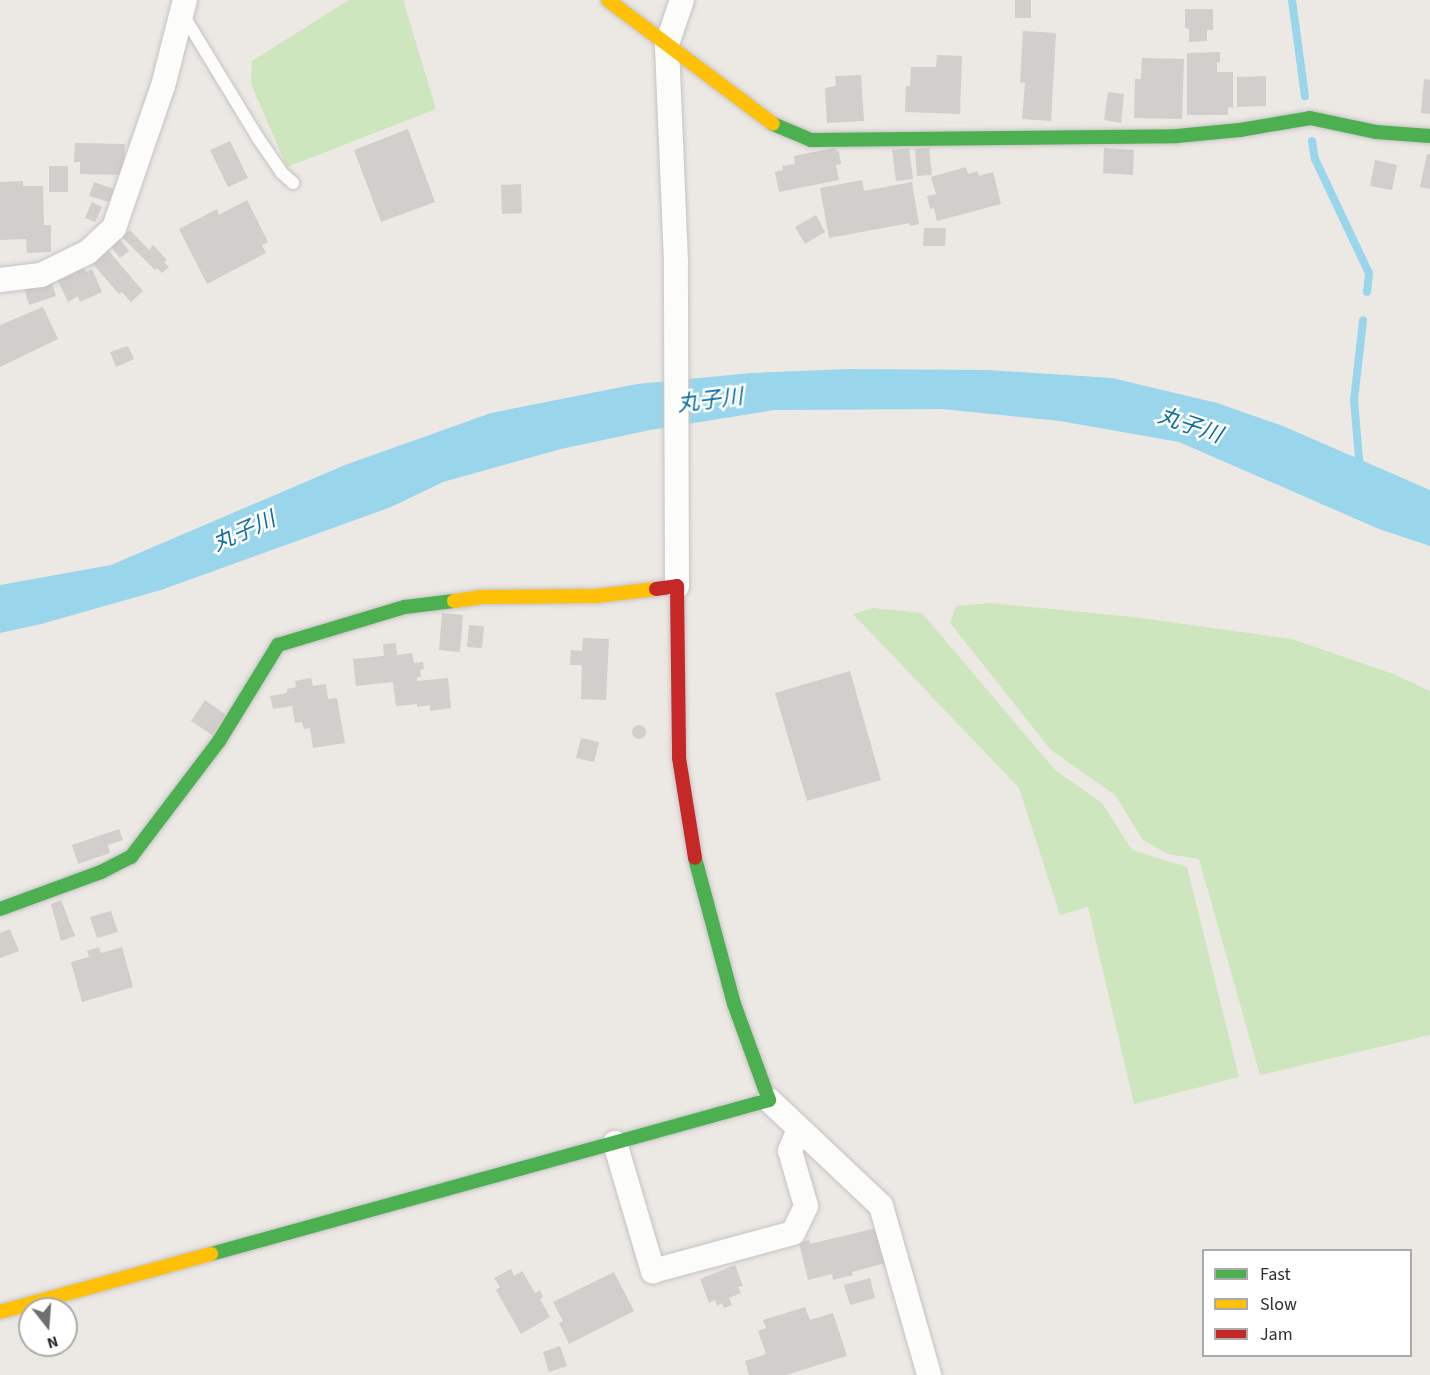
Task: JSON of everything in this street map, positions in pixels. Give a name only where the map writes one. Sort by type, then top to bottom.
[{"type":"street","points":[[608,0],[778,128],[811,140],[1177,136],[1240,130],[1310,118],[1376,132],[1430,136]]},
{"type":"street","points":[[682,0],[667,44],[675,279],[679,758],[690,839],[734,1004],[769,1100],[881,1206],[929,1375]]},
{"type":"street","points":[[0,280],[41,275],[88,252],[114,228],[163,86],[183,6]]},
{"type":"street","points":[[0,909],[101,872],[131,857],[219,741],[278,645],[405,607],[481,597],[596,596],[677,586]]},
{"type":"street","points":[[0,1312],[769,1100]]},
{"type":"street","points":[[615,1143],[653,1271],[793,1233],[806,1206],[790,1151],[799,1129]]},
{"type":"lane","points":[[183,6],[258,138],[282,173],[293,183]]},
{"type":"green space","points":[[349,0],[403,0],[436,109],[287,167],[251,84],[252,61]]},
{"type":"green space","points":[[990,603],[1134,617],[1292,639],[1393,674],[1430,691],[1430,1035],[1260,1075],[1199,859],[1168,854],[1143,840],[1115,795],[1051,750],[950,623],[956,606]]},
{"type":"green space","points":[[872,608],[922,613],[1055,770],[1102,803],[1132,850],[1187,867],[1239,1077],[1134,1104],[1088,907],[1060,915],[1019,788],[853,614]]},
{"type":"water","name":"丸子川","points":[[848,369],[988,370],[1112,378],[1217,403],[1283,426],[1430,490],[1430,546],[1379,529],[1179,442],[1060,421],[942,409],[775,410],[650,430],[561,449],[443,482],[391,507],[161,590],[41,624],[0,633],[0,585],[111,565],[345,465],[491,413],[637,384],[751,373]]},
{"type":"building","points":[[1015,0],[1031,0],[1031,18],[1015,18]]},
{"type":"building","points":[[1185,9],[1213,9],[1213,30],[1207,30],[1207,41],[1189,42],[1189,29],[1185,28]]},
{"type":"building","points":[[1023,31],[1056,33],[1051,121],[1022,119],[1025,83],[1020,82]]},
{"type":"building","points":[[1220,52],[1217,72],[1233,72],[1233,108],[1228,107],[1228,115],[1187,115],[1187,53]]},
{"type":"building","points":[[937,55],[962,56],[960,114],[905,112],[906,86],[910,86],[911,67],[936,67]]},
{"type":"building","points":[[1142,58],[1184,59],[1182,119],[1134,118],[1135,79],[1141,79]]},
{"type":"building","points":[[861,75],[864,121],[827,123],[825,88],[836,86],[835,76]]},
{"type":"building","points":[[1266,76],[1266,106],[1237,107],[1237,77]]},
{"type":"building","points":[[1424,79],[1430,80],[1430,114],[1421,113]]},
{"type":"building","points":[[1108,92],[1124,94],[1121,123],[1104,120]]},
{"type":"building","points":[[408,129],[435,202],[381,222],[354,150]]},
{"type":"building","points":[[230,141],[248,178],[228,187],[210,150]]},
{"type":"building","points":[[75,143],[125,144],[124,175],[80,174],[80,162],[74,162]]},
{"type":"building","points":[[834,148],[839,152],[841,164],[836,165],[839,180],[779,192],[775,172],[783,170],[782,166],[795,164],[794,156]]},
{"type":"building","points":[[909,148],[913,179],[896,181],[892,150]]},
{"type":"building","points":[[929,148],[932,175],[917,176],[915,149]]},
{"type":"building","points":[[1104,148],[1134,150],[1133,175],[1103,173]]},
{"type":"building","points":[[1427,154],[1430,154],[1430,189],[1420,187]]},
{"type":"building","points":[[1375,160],[1397,165],[1392,190],[1370,186]]},
{"type":"building","points":[[49,166],[68,166],[68,192],[49,192]]},
{"type":"building","points":[[966,167],[968,174],[977,171],[979,176],[993,172],[1001,204],[937,221],[934,208],[930,209],[927,196],[936,194],[931,177]]},
{"type":"building","points":[[862,180],[864,191],[912,182],[919,224],[910,226],[910,223],[829,238],[820,188]]},
{"type":"building","points":[[23,181],[23,186],[43,186],[44,225],[51,225],[51,252],[27,253],[26,239],[0,240],[0,182]]},
{"type":"building","points":[[94,182],[114,189],[109,202],[89,196]]},
{"type":"building","points":[[521,184],[522,213],[502,214],[501,185]]},
{"type":"building","points":[[247,200],[268,242],[262,245],[266,253],[207,284],[179,229],[217,209],[219,215]]},
{"type":"building","points":[[92,202],[102,207],[95,222],[85,218]]},
{"type":"building","points":[[816,215],[825,232],[805,244],[795,227]]},
{"type":"building","points":[[924,228],[946,228],[945,246],[923,246]]},
{"type":"building","points":[[130,230],[149,250],[153,245],[167,260],[164,262],[169,267],[162,273],[157,268],[155,270],[122,237]]},
{"type":"building","points":[[117,236],[129,251],[120,258],[109,244]]},
{"type":"building","points":[[108,250],[143,291],[131,302],[122,292],[119,294],[92,263]]},
{"type":"building","points":[[83,266],[86,272],[92,269],[102,292],[80,302],[78,296],[68,302],[57,279]]},
{"type":"building","points":[[51,280],[56,296],[29,305],[24,288]]},
{"type":"building","points":[[43,307],[58,339],[0,367],[0,325]]},
{"type":"building","points":[[128,346],[134,359],[116,367],[110,352]]},
{"type":"building","points":[[442,613],[463,615],[460,652],[439,650]]},
{"type":"building","points":[[469,625],[484,626],[482,648],[467,647]]},
{"type":"building","points":[[583,638],[609,639],[606,700],[581,699],[582,665],[570,665],[571,650],[582,651]]},
{"type":"building","points":[[396,643],[397,655],[412,653],[414,663],[423,662],[424,669],[420,670],[421,677],[417,677],[417,681],[448,678],[451,708],[430,711],[430,705],[396,706],[393,682],[356,686],[353,659],[384,656],[383,644]]},
{"type":"building","points":[[850,671],[881,780],[807,801],[775,693]]},
{"type":"building","points":[[311,678],[313,686],[326,684],[328,699],[337,698],[345,743],[313,748],[310,728],[304,729],[302,722],[295,723],[292,706],[273,709],[270,696],[287,693],[287,689],[296,687],[295,681]]},
{"type":"building","points":[[205,700],[226,715],[212,735],[191,721]]},
{"type":"building","points":[[636,725],[642,725],[646,732],[642,739],[636,739],[632,735],[632,729]]},
{"type":"building","points":[[581,738],[599,742],[594,762],[576,758]]},
{"type":"building","points":[[119,829],[123,840],[108,845],[110,853],[78,864],[72,845]]},
{"type":"building","points":[[61,900],[75,936],[61,941],[51,904]]},
{"type":"building","points":[[111,911],[118,932],[97,938],[90,917]]},
{"type":"building","points":[[10,929],[19,951],[0,958],[0,933]]},
{"type":"building","points":[[99,947],[101,953],[122,947],[133,987],[82,1002],[71,962],[89,957],[87,951]]},
{"type":"building","points":[[876,1228],[885,1263],[833,1280],[832,1274],[808,1280],[799,1243],[809,1240],[810,1244]]},
{"type":"building","points":[[735,1265],[743,1286],[738,1287],[741,1293],[729,1298],[732,1305],[724,1308],[722,1303],[717,1306],[715,1300],[709,1303],[700,1279]]},
{"type":"building","points":[[511,1269],[514,1276],[522,1271],[535,1293],[540,1290],[543,1297],[540,1299],[550,1317],[521,1334],[496,1290],[500,1287],[494,1278]]},
{"type":"building","points":[[614,1272],[634,1311],[569,1344],[559,1323],[563,1321],[553,1302]]},
{"type":"building","points":[[870,1278],[875,1298],[850,1305],[844,1285]]},
{"type":"building","points":[[805,1307],[810,1320],[833,1313],[847,1356],[786,1375],[749,1375],[745,1361],[766,1354],[758,1331],[766,1328],[763,1320]]},
{"type":"building","points":[[560,1346],[567,1366],[549,1372],[543,1352]]},
{"type":"waterway","points":[[1292,0],[1305,96]]},
{"type":"waterway","points":[[1312,141],[1315,159],[1369,273],[1367,292]]},
{"type":"waterway","points":[[1360,470],[1354,400],[1363,321]]},
{"type":"traffic: fast","points":[[773,124],[811,140],[1177,136],[1240,130],[1310,118],[1376,132],[1430,136]]},
{"type":"traffic: fast","points":[[0,909],[101,872],[131,857],[219,741],[278,645],[405,607],[454,601]]},
{"type":"traffic: fast","points":[[211,1254],[769,1100],[734,1004],[695,858]]},
{"type":"traffic: slow","points":[[608,0],[773,124]]},
{"type":"traffic: slow","points":[[454,601],[481,597],[596,596],[656,589]]},
{"type":"traffic: slow","points":[[0,1312],[211,1254]]},
{"type":"traffic: jam","points":[[656,589],[677,586],[679,758],[695,858]]}]
